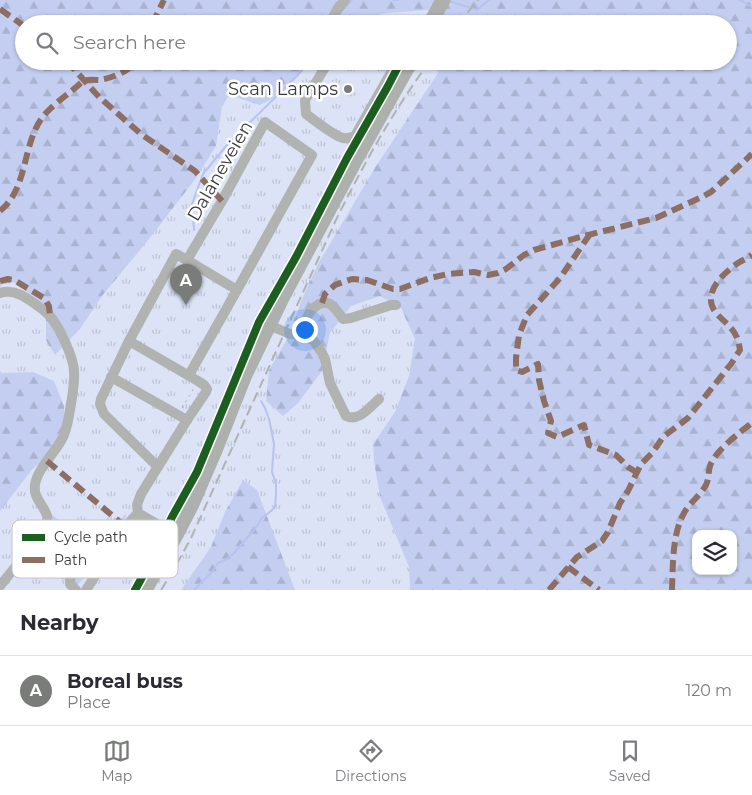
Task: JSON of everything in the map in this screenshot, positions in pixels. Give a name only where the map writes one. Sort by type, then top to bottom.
[{"type":"highway","points":[[435,15],[443,0]]},
{"type":"highway","points":[[178,532],[199,488],[244,377],[269,325],[356,158],[406,70]]},
{"type":"highway","points":[[145,590],[152,578]]},
{"type":"lane","points":[[335,15],[344,0]]},
{"type":"lane","points":[[323,70],[305,100],[306,114],[342,138],[355,136],[392,70]]},
{"type":"lane","name":"Dalaneveien","points":[[187,260],[265,122],[312,155],[237,290],[193,378]]},
{"type":"lane","points":[[158,467],[104,414],[100,404],[101,399],[129,341],[176,254],[237,290]]},
{"type":"lane","points":[[0,293],[8,291],[18,294],[47,313],[64,340],[73,363],[72,401],[66,431],[34,485],[36,496],[47,520]]},
{"type":"lane","points":[[304,335],[304,326],[308,314],[322,303],[332,306],[343,319],[391,304],[396,305]]},
{"type":"lane","points":[[269,325],[290,334],[304,335],[314,341],[325,359],[330,383],[344,414],[350,418],[355,418],[379,399]]},
{"type":"lane","points":[[129,341],[193,378],[207,389],[182,418],[158,467],[141,494],[137,505],[138,513],[132,520]]},
{"type":"lane","points":[[111,377],[182,418]]},
{"type":"lane","points":[[138,513],[150,520]]},
{"type":"lane","points":[[0,586],[12,571]]},
{"type":"lane","points":[[71,578],[70,584],[76,590]]},
{"type":"lane","points":[[86,590],[94,578]]},
{"type":"path","points":[[182,418],[193,378]]},
{"type":"green space","points":[[0,0],[752,0],[752,590],[0,590]]},
{"type":"green space","points":[[0,0],[752,0],[752,590],[410,590],[409,567],[380,497],[373,444],[395,412],[409,376],[415,339],[401,308],[380,296],[351,306],[330,333],[322,371],[298,403],[283,416],[266,401],[269,370],[289,336],[302,299],[318,264],[376,166],[440,70],[737,70],[737,15],[443,15],[427,10],[377,15],[15,15],[15,70],[303,70],[281,94],[260,105],[229,95],[222,107],[216,146],[196,178],[102,296],[80,329],[55,355],[46,340],[46,306],[14,282],[2,284],[0,288]]},
{"type":"green space","points":[[0,371],[2,373],[33,372],[54,381],[64,406],[64,439],[31,471],[0,511]]},
{"type":"green space","points":[[243,480],[257,490],[295,590],[181,590],[211,547],[225,512]]},
{"type":"green space","points":[[126,513],[125,520],[120,520]]},
{"type":"green space","points":[[51,514],[59,520],[47,520]]},
{"type":"green space","points":[[60,578],[84,578],[76,586]]},
{"type":"waterway","points":[[340,15],[352,0]]},
{"type":"waterway","points":[[449,1],[477,10],[489,0]]},
{"type":"waterway","points":[[740,0],[752,7]]},
{"type":"waterway","points":[[194,230],[192,204],[203,174],[227,145],[302,70]]},
{"type":"waterway","points":[[194,590],[218,563],[234,553],[262,518],[275,507],[276,484],[272,472],[274,444],[269,419],[261,401]]},
{"type":"railway","points":[[466,15],[478,0]]},
{"type":"railway","points":[[178,562],[191,538],[346,199],[391,119],[423,70]]},
{"type":"railway","points":[[161,590],[169,578]]},
{"type":"marked path","points":[[156,15],[164,0]]},
{"type":"marked path","points":[[0,9],[15,20]]},
{"type":"marked path","points":[[75,70],[99,97],[141,134],[195,171],[222,201]]},
{"type":"marked path","points":[[0,211],[10,201],[16,189],[32,136],[46,113],[86,80],[99,80],[114,76],[126,70]]},
{"type":"marked path","points":[[322,303],[325,294],[335,285],[352,279],[367,280],[393,289],[400,289],[430,278],[448,274],[474,272],[488,275],[498,273],[534,250],[656,218],[702,197],[711,192],[752,154]]},
{"type":"marked path","points":[[590,234],[560,278],[527,315],[519,335],[516,370],[522,372],[538,364],[539,380],[551,421],[548,433],[557,437],[584,425],[589,445],[616,455],[636,472]]},
{"type":"marked path","points":[[549,590],[577,557],[602,541],[641,464],[653,452],[663,437],[688,418],[740,350],[735,333],[712,307],[712,292],[726,273],[752,255]]},
{"type":"marked path","points":[[0,281],[14,280],[44,298],[49,306],[50,316]]},
{"type":"marked path","points":[[672,590],[673,561],[679,523],[688,507],[706,485],[710,466],[717,454],[752,423]]},
{"type":"marked path","points":[[47,461],[118,520]]},
{"type":"marked path","points":[[568,567],[599,590]]},
{"type":"cycle path","points":[[171,520],[197,472],[259,322],[396,70]]},
{"type":"cycle path","points":[[135,590],[142,578]]},
{"type":"place","name":"Scan Lamps","points":[[348,89]]},
{"type":"place","name":"Boreal buss","points":[[186,305]]}]
